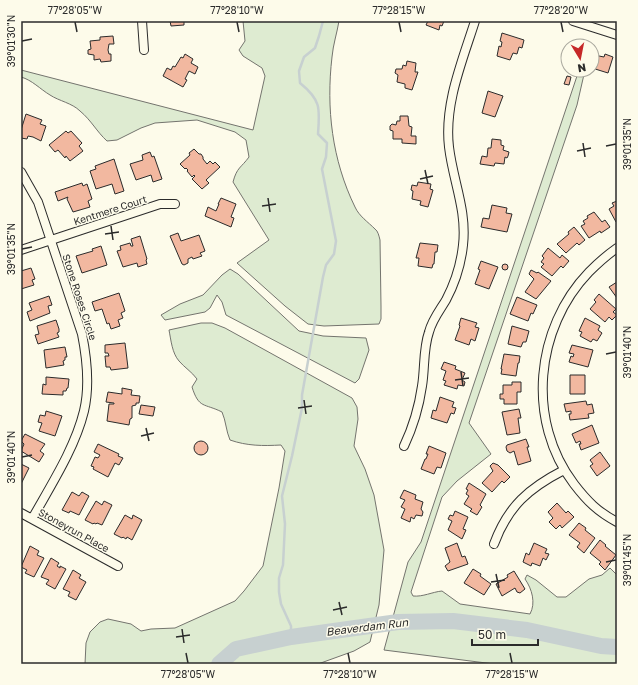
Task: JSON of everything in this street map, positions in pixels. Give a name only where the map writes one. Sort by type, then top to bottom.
[{"type":"street","points":[[142,21],[144,50]]},
{"type":"street","points":[[404,446],[413,427],[419,406],[426,343],[429,331],[453,283],[460,264],[464,226],[462,207],[452,166],[448,126],[454,86],[475,21]]},
{"type":"street","points":[[573,21],[617,35]]},
{"type":"street","name":"Stone Roses Circle","points":[[21,172],[38,202],[82,334],[87,362],[87,392],[85,410],[73,444],[32,519]]},
{"type":"street","name":"Kentmere Court","points":[[21,250],[160,204],[175,204]]},
{"type":"street","points":[[617,248],[598,263],[582,279],[569,297],[556,322],[546,352],[543,374],[545,412],[552,441],[564,470],[592,505],[603,515],[617,522]]},
{"type":"street","points":[[494,544],[504,523],[521,499],[544,480],[564,470]]},
{"type":"street","name":"Stoneyrun Place","points":[[21,513],[118,566]]},
{"type":"green space","points":[[243,21],[339,21],[330,76],[333,134],[336,152],[347,189],[355,207],[361,216],[377,231],[380,240],[381,319],[379,324],[324,326],[308,324],[285,306],[237,263],[269,240],[233,182],[238,170],[249,157],[246,140],[235,132],[197,120],[155,123],[117,140],[107,141],[77,108],[46,93],[32,82],[21,77],[21,70],[253,130],[265,76],[262,68],[243,56],[239,50],[245,41]]},
{"type":"green space","points":[[576,78],[583,78],[577,105],[469,423],[491,454],[457,481],[442,497],[411,592],[413,596],[417,596],[442,591],[460,604],[530,614],[533,601],[530,587],[525,579],[527,575],[536,580],[557,597],[566,597],[589,579],[602,575],[610,568],[617,575],[617,664],[494,664],[384,650],[408,562],[421,542]]},
{"type":"green space","points":[[230,269],[238,274],[299,331],[323,336],[366,338],[369,350],[359,379],[355,383],[226,315],[222,302],[217,295],[210,308],[205,312],[165,320],[161,315],[180,304],[203,295],[222,275]]},
{"type":"green space","points":[[201,323],[212,323],[225,328],[352,398],[357,407],[358,419],[354,446],[365,469],[374,495],[384,550],[379,605],[370,642],[354,651],[318,664],[85,664],[86,643],[90,632],[100,622],[108,619],[131,624],[141,631],[175,628],[235,601],[263,566],[285,451],[281,445],[255,445],[230,440],[222,412],[203,404],[197,399],[192,387],[197,379],[177,358],[172,346],[169,330]]},
{"type":"building","points":[[170,21],[184,21],[184,25],[171,26]]},
{"type":"building","points":[[428,21],[444,21],[442,26],[440,25],[439,30],[426,25]]},
{"type":"building","points":[[502,33],[524,40],[522,48],[519,47],[517,54],[513,53],[510,60],[497,56],[499,46],[501,47],[502,42],[500,41]]},
{"type":"building","points":[[113,36],[114,44],[109,44],[108,50],[109,54],[111,54],[111,61],[101,62],[100,59],[94,60],[94,55],[88,54],[88,50],[91,49],[90,41],[100,40],[100,37]]},
{"type":"building","points":[[185,54],[193,59],[191,63],[198,67],[195,74],[189,71],[185,79],[187,80],[183,87],[163,76],[167,68],[171,70],[173,66],[175,67],[181,57],[183,58]]},
{"type":"building","points":[[605,54],[613,57],[608,73],[600,70],[600,56],[604,57]]},
{"type":"building","points":[[407,61],[416,63],[415,72],[418,72],[412,90],[405,88],[405,84],[397,82],[398,75],[395,73],[396,69],[402,69],[403,65],[406,66]]},
{"type":"building","points":[[566,78],[571,78],[569,85],[564,84]]},
{"type":"building","points":[[488,91],[503,96],[495,117],[482,113]]},
{"type":"building","points":[[26,114],[42,120],[40,124],[46,126],[41,141],[28,136],[27,139],[21,138],[21,130]]},
{"type":"building","points":[[400,116],[408,116],[409,126],[412,127],[411,136],[416,136],[416,144],[402,143],[402,139],[393,139],[393,131],[390,130],[390,126],[392,124],[396,125],[397,121],[400,121]]},
{"type":"building","points":[[66,131],[68,133],[71,131],[82,143],[79,146],[83,151],[70,161],[58,150],[55,152],[49,145]]},
{"type":"building","points":[[492,139],[501,140],[501,145],[504,146],[503,150],[509,152],[508,156],[507,158],[505,157],[504,164],[495,163],[494,166],[480,164],[482,156],[487,157],[488,148],[491,148]]},
{"type":"building","points":[[194,149],[201,154],[207,164],[210,161],[213,164],[215,162],[220,167],[206,180],[209,183],[202,189],[192,179],[195,176],[194,175],[192,177],[187,171],[188,170],[180,164]]},
{"type":"building","points":[[150,152],[152,157],[154,156],[162,179],[153,182],[151,175],[136,180],[130,164],[143,160],[142,155]]},
{"type":"building","points":[[114,159],[124,191],[115,194],[112,184],[96,189],[90,171],[96,169],[95,166]]},
{"type":"building","points":[[418,182],[431,184],[430,189],[433,190],[428,207],[420,205],[421,201],[412,199],[412,185],[417,186]]},
{"type":"building","points":[[82,183],[83,186],[87,184],[92,199],[88,201],[90,207],[73,212],[67,199],[68,197],[58,201],[55,192]]},
{"type":"building","points":[[221,198],[236,204],[231,217],[234,218],[231,227],[205,216],[208,207],[216,211]]},
{"type":"building","points":[[617,201],[616,222],[609,209],[614,206],[612,203]]},
{"type":"building","points":[[492,205],[507,208],[506,213],[512,214],[507,232],[481,227],[483,218],[489,219]]},
{"type":"building","points":[[594,212],[602,222],[605,220],[610,227],[589,238],[581,226],[585,224],[583,221],[588,218],[587,216]]},
{"type":"building","points":[[574,227],[585,240],[579,245],[577,243],[566,253],[557,244],[569,234],[568,232]]},
{"type":"building","points":[[178,233],[181,241],[199,235],[205,251],[200,253],[202,256],[193,259],[192,257],[188,259],[188,263],[184,265],[182,264],[170,236]]},
{"type":"building","points":[[140,236],[147,259],[147,264],[138,267],[137,263],[123,267],[117,251],[121,250],[120,246],[130,243],[131,246],[133,246],[131,239]]},
{"type":"building","points":[[420,243],[438,245],[432,268],[418,266],[419,258],[416,258]]},
{"type":"building","points":[[101,246],[107,265],[82,273],[76,256],[93,251],[92,249]]},
{"type":"building","points":[[548,248],[560,258],[562,255],[569,261],[563,268],[561,266],[552,276],[541,267],[544,264],[541,262],[544,258],[542,256]]},
{"type":"building","points":[[481,261],[498,267],[489,289],[475,284],[480,270],[478,269]]},
{"type":"building","points":[[505,264],[508,267],[505,270],[502,267]]},
{"type":"building","points":[[31,268],[35,279],[32,280],[34,285],[21,289],[21,271]]},
{"type":"building","points":[[531,270],[537,273],[538,272],[551,281],[536,299],[525,292],[534,279],[529,274]]},
{"type":"building","points":[[617,282],[617,298],[609,287]]},
{"type":"building","points":[[119,293],[125,311],[121,313],[123,318],[118,320],[120,326],[111,329],[109,323],[107,324],[102,309],[95,311],[92,302]]},
{"type":"building","points":[[599,294],[616,309],[613,312],[617,315],[612,320],[609,317],[605,322],[590,309],[596,302],[594,300]]},
{"type":"building","points":[[49,296],[52,305],[48,306],[50,313],[30,321],[27,312],[32,310],[29,303]]},
{"type":"building","points":[[517,297],[537,305],[533,314],[531,313],[528,321],[510,314]]},
{"type":"building","points":[[461,318],[477,323],[475,327],[479,328],[475,341],[471,339],[469,345],[455,340]]},
{"type":"building","points":[[585,318],[600,326],[598,330],[602,333],[597,341],[593,339],[591,342],[580,336],[582,332],[579,331]]},
{"type":"building","points":[[56,320],[59,329],[59,332],[57,333],[59,337],[38,344],[35,335],[39,334],[37,326]]},
{"type":"building","points":[[512,326],[529,331],[526,342],[523,342],[521,347],[508,344]]},
{"type":"building","points":[[125,343],[128,368],[111,370],[110,367],[106,367],[105,356],[109,356],[108,353],[105,353],[105,345]]},
{"type":"building","points":[[572,345],[593,350],[588,367],[569,362],[571,356],[573,357],[574,354],[569,353]]},
{"type":"building","points":[[65,347],[67,357],[65,357],[65,360],[63,361],[64,365],[46,368],[44,350]]},
{"type":"building","points":[[504,354],[520,356],[516,376],[501,374]]},
{"type":"building","points":[[444,362],[456,366],[455,369],[465,373],[462,380],[465,382],[464,386],[458,385],[457,389],[444,385],[446,381],[443,380],[446,371],[441,369]]},
{"type":"building","points":[[570,375],[585,375],[585,394],[570,394]]},
{"type":"building","points":[[46,377],[69,379],[68,388],[66,391],[63,391],[63,395],[42,394],[43,384],[46,385]]},
{"type":"building","points":[[512,382],[521,382],[521,392],[517,392],[517,404],[504,404],[504,399],[500,399],[500,394],[503,394],[503,385],[512,385]]},
{"type":"building","points":[[122,388],[132,390],[131,395],[140,396],[139,403],[132,406],[132,418],[130,419],[129,425],[107,421],[109,404],[114,404],[106,402],[108,392],[122,394]]},
{"type":"building","points":[[440,397],[454,402],[452,407],[456,408],[454,414],[451,413],[447,423],[431,418],[433,410],[436,411]]},
{"type":"building","points":[[586,401],[587,405],[592,404],[594,413],[588,414],[589,418],[570,420],[569,414],[571,414],[571,411],[566,412],[564,404]]},
{"type":"building","points":[[141,405],[155,407],[153,416],[139,414]]},
{"type":"building","points":[[519,409],[521,418],[518,418],[520,433],[507,435],[502,412]]},
{"type":"building","points":[[46,411],[62,416],[55,436],[39,431],[42,423],[38,422],[40,415],[45,416]]},
{"type":"building","points":[[592,425],[599,443],[581,450],[579,444],[581,444],[580,441],[576,443],[572,434]]},
{"type":"building","points":[[25,434],[45,444],[40,451],[44,454],[39,462],[21,451],[24,444],[21,441]]},
{"type":"building","points":[[526,439],[531,461],[518,465],[514,451],[510,453],[507,451],[506,447],[507,445]]},
{"type":"building","points":[[201,441],[206,443],[208,448],[206,453],[201,455],[196,453],[194,448],[196,443]]},
{"type":"building","points":[[98,444],[119,454],[118,456],[123,458],[119,465],[115,463],[108,477],[93,469],[94,467],[91,466],[95,457],[98,458],[100,455],[94,452]]},
{"type":"building","points":[[429,446],[446,453],[441,468],[437,467],[434,474],[421,469],[428,454],[426,454]]},
{"type":"building","points":[[600,452],[610,466],[597,476],[590,466],[593,464],[590,460]]},
{"type":"building","points":[[493,463],[498,465],[510,477],[504,483],[502,481],[492,492],[482,483],[493,471],[490,466]]},
{"type":"building","points":[[21,464],[29,468],[21,484]]},
{"type":"building","points":[[469,483],[486,494],[480,505],[482,507],[477,515],[470,511],[472,509],[464,504],[469,496],[466,494],[468,490],[466,489]]},
{"type":"building","points":[[404,490],[416,495],[415,499],[423,502],[421,509],[423,512],[422,516],[416,515],[414,519],[411,517],[410,522],[401,518],[405,509],[401,507],[405,500],[400,498]]},
{"type":"building","points":[[72,492],[79,496],[82,492],[89,496],[79,515],[70,511],[69,513],[62,510]]},
{"type":"building","points":[[96,501],[102,505],[104,501],[112,505],[102,525],[97,523],[93,524],[85,520]]},
{"type":"building","points":[[557,503],[566,513],[568,511],[574,517],[562,528],[560,525],[556,529],[549,522],[553,518],[548,512]]},
{"type":"building","points":[[455,511],[468,517],[463,529],[466,530],[462,539],[448,530],[452,521],[448,519],[450,515],[453,516]]},
{"type":"building","points":[[125,515],[132,519],[133,515],[142,520],[132,540],[127,537],[126,539],[123,537],[122,538],[114,534]]},
{"type":"building","points":[[579,523],[595,538],[584,553],[577,547],[580,543],[569,535]]},
{"type":"building","points":[[600,540],[616,555],[605,570],[599,564],[601,562],[590,553]]},
{"type":"building","points":[[457,543],[462,557],[465,556],[468,564],[448,571],[445,566],[450,562],[445,548]]},
{"type":"building","points":[[534,543],[547,549],[545,553],[549,554],[546,560],[543,558],[540,566],[532,563],[531,566],[523,562],[526,553],[529,555]]},
{"type":"building","points":[[30,546],[39,551],[37,555],[44,558],[34,577],[25,573],[27,570],[21,567]]},
{"type":"building","points":[[51,558],[59,563],[57,566],[66,569],[55,589],[46,584],[49,580],[41,577]]},
{"type":"building","points":[[473,569],[481,574],[480,576],[491,584],[484,595],[464,583]]},
{"type":"building","points":[[73,570],[81,575],[79,578],[86,582],[76,600],[68,596],[70,592],[63,589]]},
{"type":"building","points":[[514,571],[525,589],[520,593],[517,592],[515,588],[502,596],[496,584],[508,577],[507,575]]},
{"type":"waterway","points":[[291,637],[291,626],[281,604],[279,592],[279,578],[283,565],[285,524],[282,496],[302,408],[302,395],[323,277],[326,265],[334,254],[336,241],[322,169],[326,157],[327,143],[318,134],[318,105],[312,94],[300,83],[299,71],[304,57],[315,48],[323,21]]},
{"type":"waterway","name":"Beaverdam Run","points":[[219,664],[236,649],[291,637],[398,622],[453,621],[527,630],[601,646],[617,647]]}]
